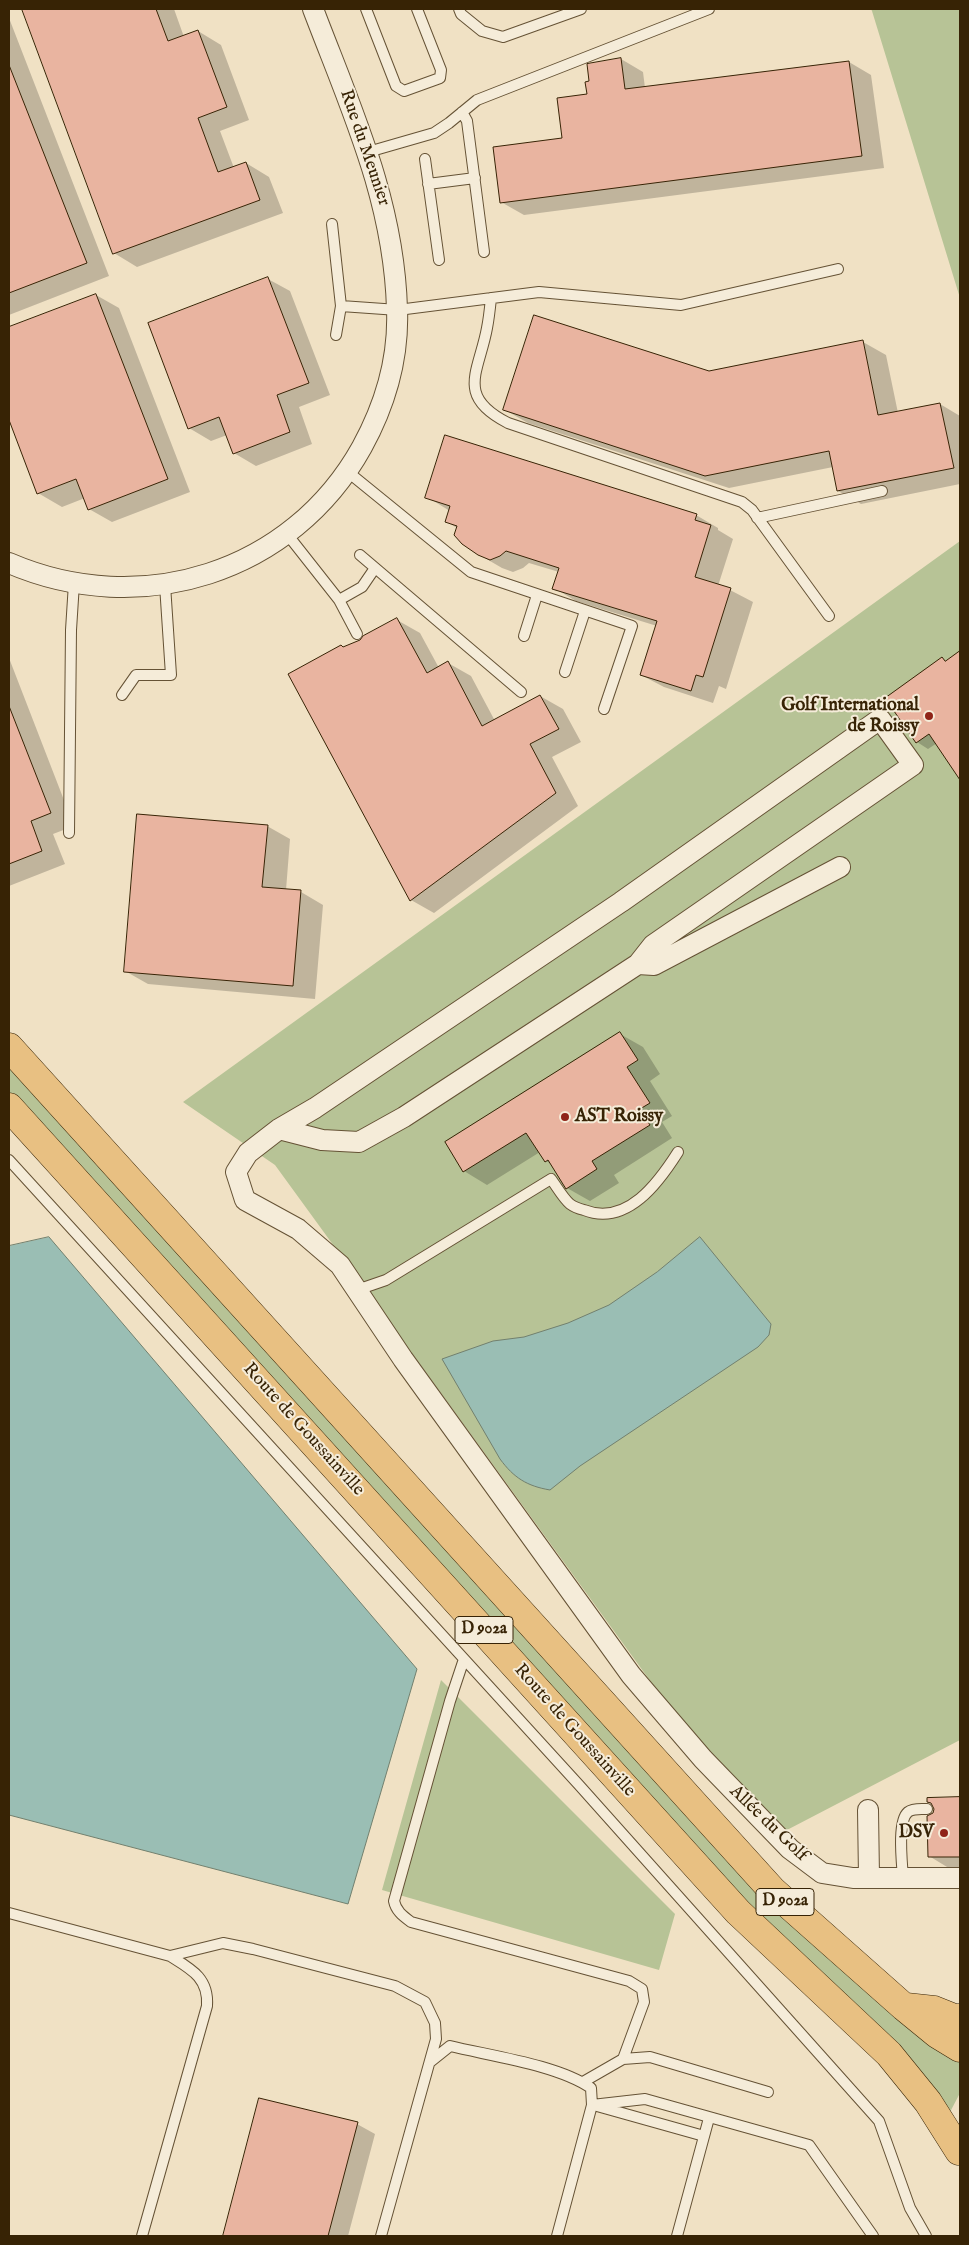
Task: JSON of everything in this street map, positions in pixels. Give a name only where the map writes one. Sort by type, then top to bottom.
[{"type":"main road","name":"D 902a","points":[[9,1047],[772,1890],[904,2007],[937,2034],[960,2048]]},
{"type":"main road","name":"Route de Goussainville","points":[[9,1107],[738,1912],[889,2054],[928,2102],[960,2152]]},
{"type":"main road","points":[[904,2007],[934,2010],[954,2018],[960,2018]]},
{"type":"street","name":"Rue du Meunier","points":[[9,563],[41,575],[74,583],[132,588],[165,585],[205,576],[232,566],[267,549],[316,509],[348,472],[376,422],[391,373],[398,310],[390,236],[385,207],[368,152],[313,9]]},
{"type":"street","points":[[880,719],[913,765],[653,945],[638,964],[404,1117],[359,1142],[322,1140],[279,1129],[315,1108],[620,902],[880,719]]},
{"type":"street","points":[[638,964],[654,965],[840,867]]},
{"type":"street","name":"Allée du Golf","points":[[279,1129],[248,1153],[236,1172],[245,1200],[298,1229],[340,1265],[403,1359],[565,1587],[631,1675],[702,1759],[790,1849],[822,1873],[853,1878],[960,1878]]},
{"type":"street","points":[[868,1810],[869,1877]]},
{"type":"lane","points":[[366,9],[396,86],[404,91],[440,78],[441,70],[418,9]]},
{"type":"lane","points":[[459,9],[461,14],[482,31],[503,37],[581,9]]},
{"type":"lane","points":[[368,152],[434,133],[477,100],[709,9]]},
{"type":"lane","points":[[462,112],[467,121],[484,252]]},
{"type":"lane","points":[[425,159],[439,260]]},
{"type":"lane","points":[[428,184],[475,178]]},
{"type":"lane","points":[[332,224],[341,306],[336,335]]},
{"type":"lane","points":[[341,306],[398,310],[539,292],[681,305],[838,270]]},
{"type":"lane","points":[[491,298],[487,329],[475,370],[474,387],[480,402],[491,415],[508,423],[742,502],[757,518],[829,616]]},
{"type":"lane","points":[[348,472],[471,572],[632,626],[604,709]]},
{"type":"lane","points":[[757,518],[882,491]]},
{"type":"lane","points":[[287,534],[340,600],[357,634]]},
{"type":"lane","points":[[360,555],[521,692]]},
{"type":"lane","points":[[340,600],[362,587],[375,568]]},
{"type":"lane","points":[[69,833],[71,630],[74,583]]},
{"type":"lane","points":[[122,694],[136,675],[171,675],[165,585]]},
{"type":"lane","points":[[524,636],[537,595]]},
{"type":"lane","points":[[565,672],[585,611]]},
{"type":"lane","points":[[357,1290],[386,1280],[551,1180],[570,1205],[595,1215],[612,1213],[636,1203],[661,1179],[678,1152]]},
{"type":"lane","points":[[9,1160],[464,1660],[878,2121],[910,2208],[926,2236]]},
{"type":"lane","points":[[464,1660],[450,1701],[394,1901],[395,1906],[400,1914],[411,1922],[629,1981],[642,1990],[644,2002],[623,2059]]},
{"type":"lane","points":[[903,1878],[901,1822],[908,1812],[914,1809],[927,1809]]},
{"type":"lane","points":[[9,1913],[170,1956],[195,1971],[208,1995],[207,2006],[142,2236]]},
{"type":"lane","points":[[170,1956],[223,1943],[253,1948],[395,1986],[425,2002],[435,2023],[436,2039],[381,2236]]},
{"type":"lane","points":[[430,2062],[450,2046],[555,2071],[583,2082],[591,2088],[592,2104],[557,2236]]},
{"type":"lane","points":[[583,2082],[623,2059],[650,2057],[768,2092]]},
{"type":"lane","points":[[592,2104],[645,2099],[809,2145],[873,2236]]},
{"type":"lane","points":[[592,2104],[704,2136]]},
{"type":"lane","points":[[677,2236],[710,2118]]},
{"type":"green space","points":[[871,9],[960,9],[960,298],[872,11]]},
{"type":"green space","points":[[960,541],[960,1740],[785,1831],[683,1726],[275,1165],[183,1102]]},
{"type":"green space","points":[[9,1063],[785,1913],[960,2058],[960,2093],[949,2114],[767,1927],[9,1094]]},
{"type":"green space","points":[[441,1680],[675,1914],[659,1970],[382,1890]]},
{"type":"water","points":[[49,1237],[417,1669],[348,1904],[9,1815],[9,1246]]},
{"type":"water","points":[[700,1237],[771,1324],[769,1335],[758,1347],[580,1466],[550,1490],[534,1486],[516,1476],[500,1459],[442,1359],[493,1341],[524,1337],[568,1323],[609,1305],[657,1272]]},
{"type":"building","points":[[22,9],[156,9],[168,41],[198,30],[227,107],[198,118],[218,172],[246,162],[260,200],[113,254]]},
{"type":"building","points":[[621,58],[625,89],[849,61],[862,156],[500,203],[493,147],[562,138],[557,98],[587,94],[585,82],[589,81],[587,64]]},
{"type":"building","points":[[9,65],[87,263],[9,293]]},
{"type":"building","points":[[268,277],[309,383],[277,395],[290,432],[233,454],[219,417],[188,429],[148,323]]},
{"type":"building","points":[[96,294],[168,479],[88,510],[76,479],[37,494],[9,420],[9,327]]},
{"type":"building","points":[[534,315],[709,371],[863,340],[878,415],[940,403],[954,468],[837,491],[829,451],[705,476],[503,410]]},
{"type":"building","points":[[445,435],[697,514],[695,520],[711,525],[695,577],[731,588],[703,677],[696,675],[691,691],[640,675],[657,621],[552,589],[559,568],[506,551],[490,560],[478,555],[462,544],[454,535],[457,526],[445,522],[450,506],[425,498]]},
{"type":"building","points":[[397,618],[427,673],[448,661],[482,726],[540,695],[559,729],[530,744],[556,793],[410,901],[288,674],[341,645],[343,647],[360,640],[363,636]]},
{"type":"building","name":"Golf International de Roissy","points":[[960,651],[960,780],[929,734],[916,743],[885,698],[942,657],[945,661]]},
{"type":"building","points":[[9,706],[51,813],[31,821],[42,851],[9,864]]},
{"type":"building","points":[[137,814],[268,825],[262,887],[301,890],[293,986],[124,972]]},
{"type":"building","name":"AST Roissy","points":[[620,1032],[638,1060],[627,1067],[650,1103],[640,1109],[650,1125],[592,1161],[597,1169],[566,1189],[548,1160],[545,1162],[526,1133],[463,1172],[445,1142]]},
{"type":"building","name":"DSV","points":[[960,1797],[960,1857],[928,1857],[927,1816],[933,1813],[934,1809],[931,1803],[927,1802],[927,1798]]},
{"type":"building","points":[[259,2098],[358,2122],[328,2236],[223,2236]]},
{"type":"place","name":"Golf International de Roissy","points":[[929,716]]},
{"type":"place","name":"AST Roissy","points":[[565,1117]]},
{"type":"place","name":"DSV","points":[[944,1833]]}]
